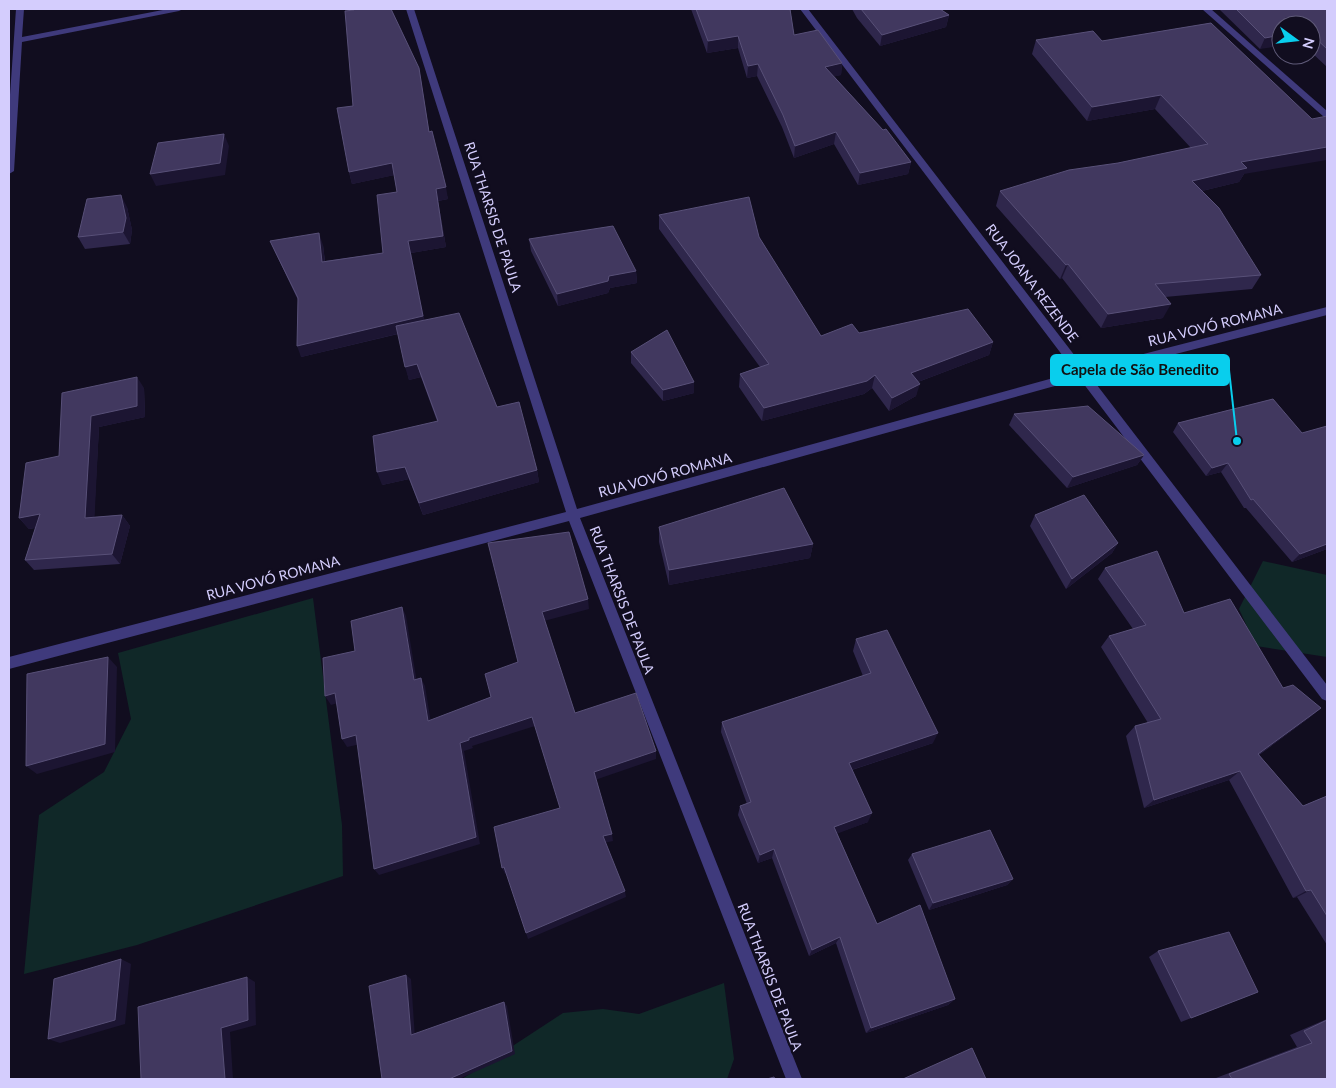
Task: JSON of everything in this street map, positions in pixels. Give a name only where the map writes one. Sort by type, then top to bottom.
[{"type":"street","points":[[9,171],[20,40],[20,9]]},
{"type":"street","points":[[20,40],[179,9]]},
{"type":"street","name":"RUA THARSIS DE PAULA","points":[[410,9],[573,515],[794,1079]]},
{"type":"street","name":"RUA JOANA REZENDE","points":[[804,9],[1327,694]]},
{"type":"street","points":[[1206,9],[1327,115]]},
{"type":"street","name":"RUA VOVÓ ROMANA","points":[[9,663],[573,515],[1083,374],[1327,311]]},
{"type":"green space","points":[[1263,561],[1327,575],[1327,657],[1256,646],[1239,609]]},
{"type":"green space","points":[[313,598],[342,825],[343,876],[137,945],[24,974],[39,815],[104,772],[131,719],[118,653]]},
{"type":"green space","points":[[724,983],[734,1059],[727,1079],[462,1079],[563,1013],[603,1009],[639,1014]]},
{"type":"building","points":[[354,9],[391,9],[419,68],[429,132],[432,131],[446,187],[436,189],[443,236],[408,241],[423,316],[297,346],[298,298],[270,241],[319,233],[322,262],[383,253],[377,195],[397,192],[392,163],[349,172],[337,108],[353,106],[345,11]]},
{"type":"building","points":[[696,9],[790,9],[794,35],[818,30],[842,63],[825,67],[883,130],[886,129],[911,162],[860,173],[836,132],[795,146],[783,115],[758,64],[748,66],[738,36],[708,41]]},
{"type":"building","points":[[861,9],[940,9],[949,15],[882,35]]},
{"type":"building","points":[[1236,9],[1327,9],[1327,49],[1321,43],[1321,15],[1271,15],[1271,37],[1265,38]]},
{"type":"building","points":[[1211,23],[1312,119],[1327,116],[1327,147],[1241,162],[1247,168],[1192,181],[1219,208],[1261,275],[1155,284],[1171,304],[1108,314],[1068,264],[1066,265],[1000,191],[1069,170],[1118,163],[1208,144],[1161,95],[1092,107],[1036,40],[1093,31],[1102,41]]},
{"type":"building","points":[[224,134],[220,163],[150,174],[158,143]]},
{"type":"building","points":[[121,195],[126,218],[123,232],[78,237],[87,199]]},
{"type":"building","points":[[749,197],[759,237],[821,336],[852,324],[859,333],[968,309],[993,342],[911,373],[920,384],[892,398],[875,375],[867,381],[764,408],[740,374],[769,364],[659,215]]},
{"type":"building","points":[[613,226],[636,271],[609,276],[608,281],[557,294],[529,239]]},
{"type":"building","points":[[459,313],[497,407],[519,402],[537,470],[419,503],[405,467],[377,472],[373,436],[438,421],[417,364],[405,367],[396,326]]},
{"type":"building","points":[[667,330],[694,382],[663,390],[631,352]]},
{"type":"building","points":[[137,377],[137,406],[91,416],[85,518],[122,515],[112,554],[25,560],[40,514],[19,518],[26,463],[59,456],[62,393]]},
{"type":"building","points":[[1273,399],[1302,433],[1327,426],[1327,544],[1300,554],[1253,499],[1251,500],[1228,463],[1212,468],[1178,423]]},
{"type":"building","points":[[1088,406],[1144,455],[1073,477],[1014,414]]},
{"type":"building","points":[[784,488],[813,544],[669,570],[659,527]]},
{"type":"building","points":[[1084,495],[1118,543],[1072,579],[1035,515]]},
{"type":"building","points":[[569,532],[588,599],[542,612],[575,713],[636,693],[656,751],[594,772],[612,834],[603,836],[625,891],[526,933],[504,867],[502,868],[494,827],[560,808],[532,717],[469,738],[469,740],[460,743],[476,837],[374,869],[356,735],[342,739],[335,693],[325,696],[323,658],[355,651],[351,621],[402,607],[414,680],[421,678],[428,721],[491,697],[485,674],[518,662],[488,543]]},
{"type":"building","points":[[1157,551],[1184,613],[1230,599],[1283,688],[1293,685],[1321,708],[1258,754],[1303,806],[1327,796],[1327,916],[1311,890],[1306,891],[1240,771],[1154,800],[1135,726],[1161,719],[1109,636],[1146,625],[1105,568]]},
{"type":"building","points":[[887,630],[938,733],[849,763],[872,813],[834,827],[877,924],[920,905],[955,999],[871,1028],[840,937],[812,950],[774,849],[760,855],[740,806],[751,802],[722,722],[871,673],[856,639]]},
{"type":"building","points":[[108,657],[105,744],[26,766],[27,674]]},
{"type":"building","points":[[990,830],[1013,879],[933,903],[912,854]]},
{"type":"building","points":[[1229,932],[1258,992],[1191,1018],[1158,951]]},
{"type":"building","points":[[121,959],[115,1020],[48,1039],[54,979]]},
{"type":"building","points":[[406,975],[411,1035],[504,1002],[512,1051],[449,1079],[382,1079],[369,986]]},
{"type":"building","points":[[247,977],[248,1020],[221,1028],[225,1079],[141,1079],[138,1007]]},
{"type":"building","points":[[1327,1020],[1327,1079],[1232,1079],[1229,1074],[1312,1043],[1304,1031]]},
{"type":"building","points":[[972,1048],[986,1079],[903,1079]]},
{"type":"place","name":"Capela de São Benedito","points":[[1237,441]]}]
